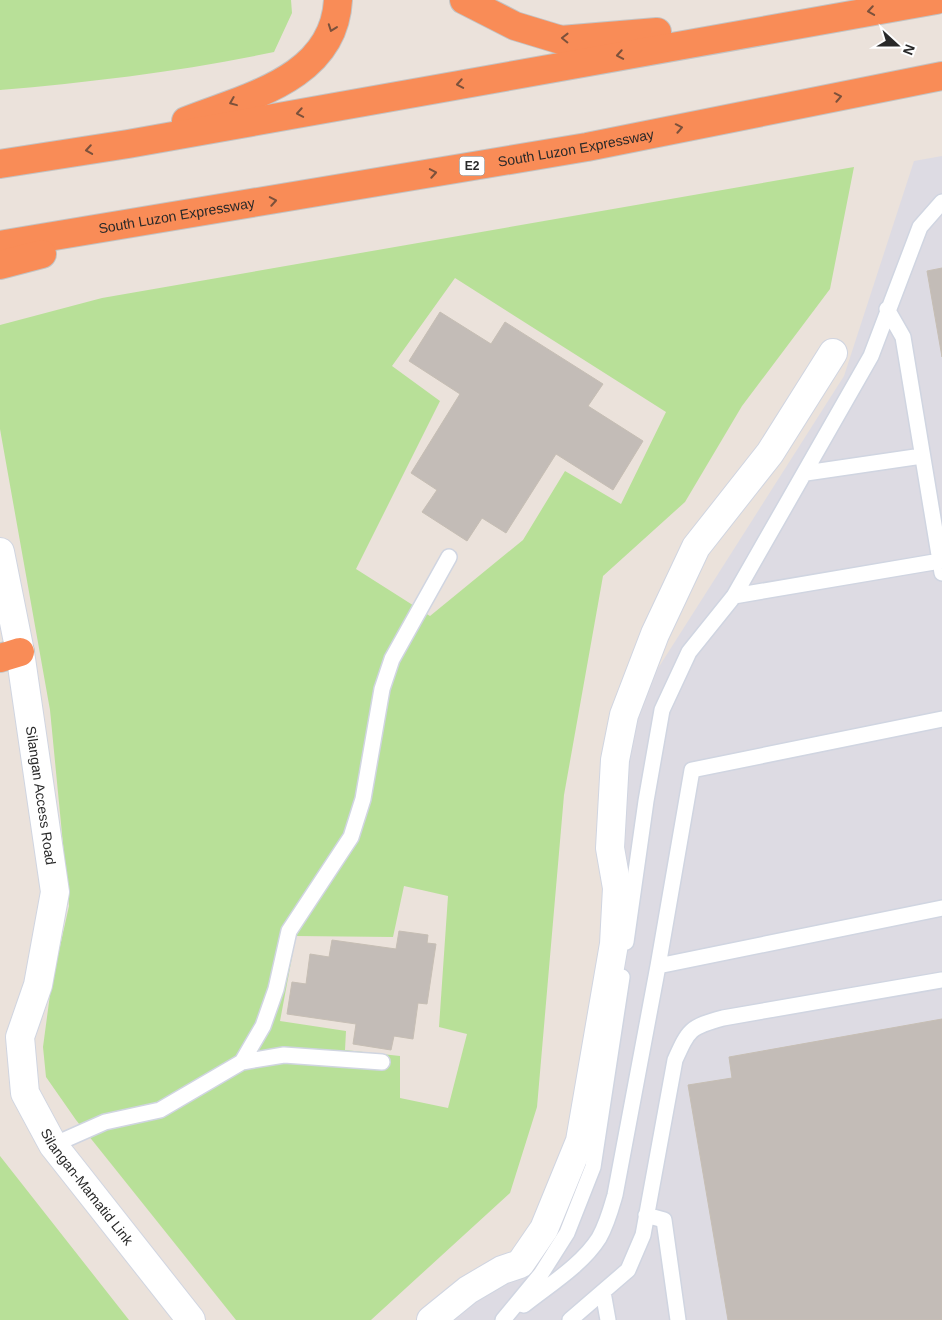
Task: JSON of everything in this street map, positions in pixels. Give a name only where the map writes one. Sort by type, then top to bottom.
[{"type":"highway","points":[[128,144],[263,90],[310,64],[328,38],[334,24],[338,0]]},
{"type":"highway","points":[[464,0],[515,26],[561,40],[806,21]]},
{"type":"highway","points":[[0,164],[128,144],[806,21],[936,0]]},
{"type":"highway","name":"South Luzon Expressway","points":[[0,245],[587,147],[942,76]]},
{"type":"highway","points":[[0,265],[169,218]]},
{"type":"street","points":[[431,1320],[468,1290],[502,1270],[520,1264],[544,1229],[580,1141],[614,944],[618,888],[610,848],[615,760],[624,715],[655,634],[696,547],[770,454],[833,352]]},
{"type":"street","name":"Silangan Access Road","points":[[0,552],[10,655],[55,892],[38,984],[10,1045]]},
{"type":"street","name":"Silangan-Mamatid Link","points":[[10,1045],[25,1093],[53,1145],[191,1320]]},
{"type":"lane","points":[[504,1320],[541,1274],[567,1233],[593,1167],[646,801],[662,710],[689,652],[734,596],[806,473],[870,356],[920,227],[942,202]]},
{"type":"lane","points":[[734,596],[941,567],[903,336],[887,309]]},
{"type":"lane","points":[[806,473],[922,456]]},
{"type":"lane","points":[[242,1062],[266,1019],[276,989],[289,931],[351,838],[363,799],[382,689],[392,659],[449,557]]},
{"type":"lane","points":[[504,1320],[587,1252],[598,1239],[608,1218],[615,1194],[658,966],[692,770],[942,719]]},
{"type":"lane","points":[[658,966],[942,908]]},
{"type":"lane","points":[[570,1320],[628,1270],[640,1244],[675,1060],[686,1035],[698,1024],[942,980]]},
{"type":"lane","points":[[53,1145],[105,1122],[160,1110],[242,1062],[284,1055],[382,1062]]},
{"type":"lane","points":[[646,1215],[664,1220],[678,1320]]},
{"type":"lane","points":[[603,1292],[608,1320]]},
{"type":"shaded area","points":[[942,156],[942,1320],[449,1320],[493,1283],[514,1281],[548,1245],[623,907],[628,750],[648,684],[844,376],[914,161]]},
{"type":"green space","points":[[0,0],[291,0],[292,13],[274,52],[138,75],[0,90]]},
{"type":"green space","points":[[854,167],[830,289],[742,406],[685,502],[603,576],[564,795],[537,1107],[510,1193],[371,1320],[236,1320],[76,1120],[46,1077],[43,1047],[51,987],[69,906],[50,710],[0,429],[0,325],[102,298]],"holes":[[[455,278],[666,412],[621,504],[565,471],[523,540],[430,616],[356,569],[440,401],[392,366]],[[404,886],[448,896],[439,1027],[467,1034],[448,1108],[400,1098],[400,1056],[345,1050],[346,1031],[280,1021],[296,936],[393,937]]]},
{"type":"green space","points":[[0,1156],[129,1320],[0,1320]]},
{"type":"building","points":[[942,268],[942,357],[927,271]]},
{"type":"building","points":[[440,312],[491,344],[505,322],[603,384],[588,406],[643,441],[613,490],[556,454],[506,533],[482,518],[467,541],[422,512],[437,490],[411,473],[460,394],[409,361]]},
{"type":"building","points":[[399,931],[428,935],[427,943],[436,944],[427,1004],[418,1003],[413,1039],[394,1036],[391,1050],[353,1044],[356,1024],[287,1014],[292,982],[306,984],[310,954],[329,957],[332,940],[396,949]]},
{"type":"building","points":[[942,1019],[942,1320],[728,1320],[688,1085],[732,1078],[729,1057]]}]
